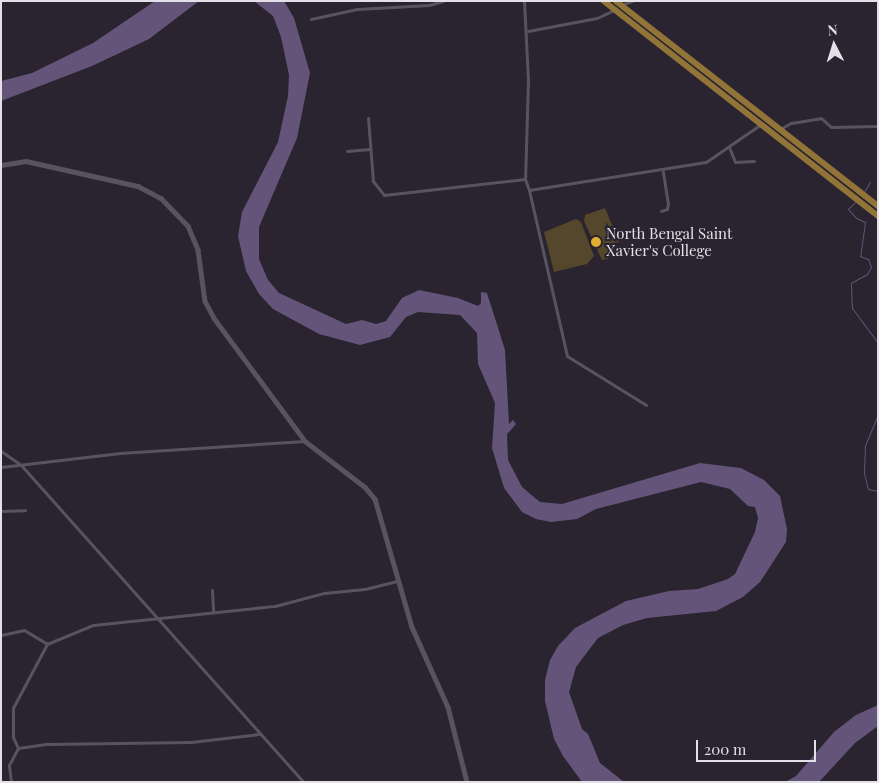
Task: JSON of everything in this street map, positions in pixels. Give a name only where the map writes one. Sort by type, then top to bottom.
[{"type":"highway","points":[[604,1],[878,216]]},
{"type":"highway","points":[[618,3],[878,206]]},
{"type":"street","points":[[311,19],[357,9],[429,5],[443,1]]},
{"type":"street","points":[[524,1],[528,31],[525,179],[530,190],[567,356],[646,405]]},
{"type":"street","points":[[618,3],[632,1]]},
{"type":"street","points":[[528,31],[596,18],[614,9]]},
{"type":"street","points":[[368,118],[373,181],[384,195],[525,179]]},
{"type":"street","points":[[780,129],[796,122],[821,118],[831,127],[878,126]]},
{"type":"street","points":[[530,190],[663,171],[706,162],[761,124]]},
{"type":"street","points":[[728,146],[735,162],[754,160]]},
{"type":"street","points":[[347,151],[370,149]]},
{"type":"street","points":[[1,165],[17,161],[36,163],[138,186],[161,198],[193,233],[203,293],[209,309],[284,416],[305,441],[372,495],[417,640],[448,707],[467,782]]},
{"type":"street","points":[[661,211],[667,209],[668,204],[663,171]]},
{"type":"street","points":[[1,467],[120,453],[305,441]]},
{"type":"street","points":[[1,451],[21,465],[153,617],[303,782]]},
{"type":"street","points":[[1,512],[26,510]]},
{"type":"street","points":[[18,748],[13,737],[13,708],[47,644],[93,625],[153,617],[275,606],[324,592],[365,589],[398,581]]},
{"type":"street","points":[[212,590],[214,611]]},
{"type":"street","points":[[1,635],[24,630],[47,644]]},
{"type":"street","points":[[11,782],[10,758],[18,748],[48,744],[172,743],[259,734]]},
{"type":"shaded area","points":[[155,1],[199,1],[149,39],[92,66],[1,101],[1,81],[32,73],[93,43]]},
{"type":"shaded area","points":[[254,1],[284,1],[294,18],[310,73],[297,138],[259,227],[259,259],[268,280],[279,293],[346,324],[362,320],[376,324],[386,321],[402,298],[419,290],[458,298],[478,306],[481,303],[481,292],[487,293],[505,350],[509,424],[513,420],[516,424],[507,434],[508,460],[522,487],[540,502],[562,504],[700,463],[741,468],[764,480],[780,496],[787,529],[786,542],[760,582],[743,597],[716,611],[647,618],[623,625],[598,638],[576,667],[569,692],[582,729],[588,734],[600,763],[624,782],[582,782],[563,756],[554,739],[545,701],[545,680],[550,660],[558,646],[575,628],[626,601],[669,591],[698,589],[728,579],[735,574],[755,532],[758,518],[755,507],[748,506],[730,489],[701,482],[596,509],[577,519],[551,522],[536,519],[522,512],[504,488],[492,448],[495,403],[478,364],[477,333],[460,315],[418,312],[406,317],[390,337],[360,345],[319,334],[273,309],[259,294],[246,271],[238,236],[242,212],[278,142],[288,96],[289,75],[281,37],[273,16]]},
{"type":"shaded area","points":[[605,208],[619,242],[614,244],[618,256],[602,260],[584,221],[585,215]]},
{"type":"shaded area","points":[[576,219],[581,222],[594,256],[587,264],[554,272],[544,232]]},
{"type":"shaded area","points":[[878,705],[878,726],[855,743],[819,782],[785,782],[796,776],[834,732],[856,715]]},
{"type":"waterway","points":[[864,192],[870,182]]},
{"type":"waterway","points":[[855,202],[848,209],[856,218],[865,222],[860,256],[868,259],[871,267],[867,274],[851,283],[852,308],[878,343]]},
{"type":"waterway","points":[[878,401],[877,417],[865,445],[864,473],[868,489],[878,491]]},
{"type":"place","name":"North Bengal Saint Xavier's College","points":[[596,242]]}]
